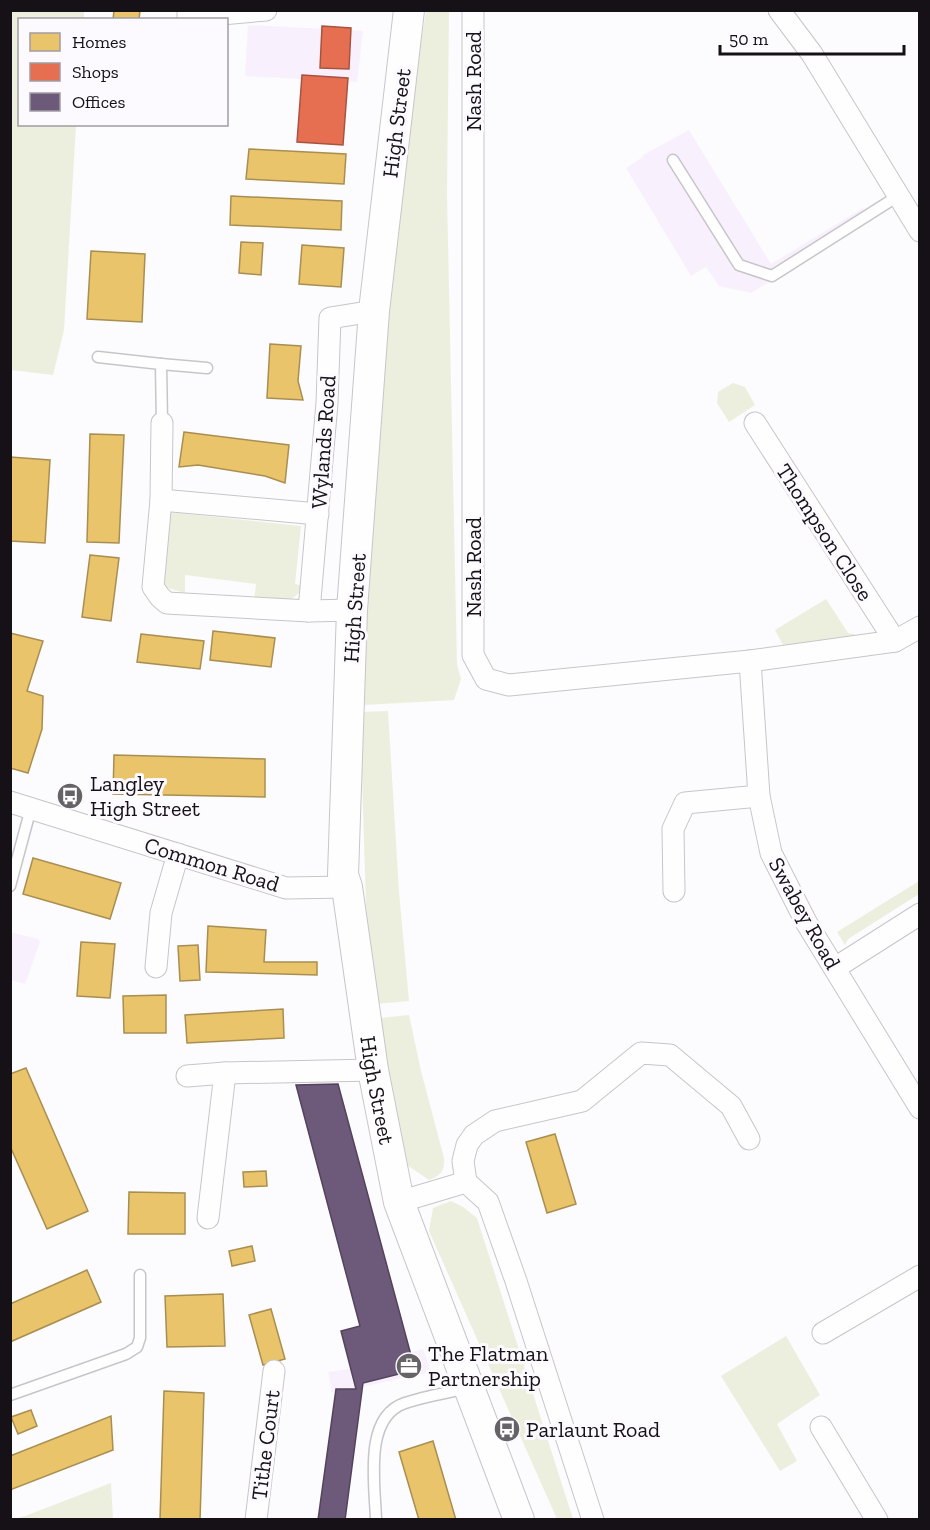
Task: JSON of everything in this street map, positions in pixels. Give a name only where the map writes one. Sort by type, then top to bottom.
[{"type":"main road","name":"High Street","points":[[409,10],[374,311],[352,610],[344,874],[373,1070],[399,1202],[519,1520]]},
{"type":"street","points":[[188,10],[188,17],[266,10]]},
{"type":"street","name":"Nash Road","points":[[473,10],[473,655],[486,679],[509,685],[750,661],[895,641],[920,627]]},
{"type":"street","points":[[780,10],[812,54],[920,231]]},
{"type":"street","name":"Wylands Road","points":[[309,611],[327,403],[330,318],[374,311]]},
{"type":"street","points":[[162,423],[160,500],[153,587],[160,597],[167,603],[309,611],[352,610]]},
{"type":"street","name":"Thompson Close","points":[[755,423],[895,641]]},
{"type":"street","points":[[160,500],[318,514]]},
{"type":"street","name":"Swabey Road","points":[[750,661],[759,796],[771,853],[806,922],[920,1108]]},
{"type":"street","points":[[674,891],[673,830],[685,803],[759,796]]},
{"type":"street","name":"Common Road","points":[[21,805],[286,888],[347,887]]},
{"type":"street","points":[[156,967],[161,913],[178,854]]},
{"type":"street","points":[[835,968],[920,914]]},
{"type":"street","points":[[593,1520],[489,1202],[466,1182],[463,1161],[467,1145],[474,1135],[495,1121],[582,1101],[641,1053],[670,1055],[731,1106],[749,1139]]},
{"type":"street","points":[[187,1076],[373,1070]]},
{"type":"street","points":[[208,1218],[225,1073]]},
{"type":"street","points":[[399,1202],[466,1182]]},
{"type":"street","points":[[823,1333],[920,1276]]},
{"type":"street","name":"Tithe Court","points":[[256,1520],[274,1371]]},
{"type":"street","points":[[821,1427],[877,1520]]},
{"type":"lane","points":[[673,160],[738,265],[772,276],[898,196]]},
{"type":"lane","points":[[98,357],[207,368]]},
{"type":"lane","points":[[161,364],[162,423]]},
{"type":"lane","points":[[10,886],[21,805]]},
{"type":"lane","points":[[10,1395],[126,1354],[137,1347],[140,1338],[140,1275]]},
{"type":"lane","points":[[375,1520],[375,1439],[383,1418],[402,1403],[468,1388]]},
{"type":"shaded area","points":[[248,25],[363,31],[357,82],[245,76]]},
{"type":"shaded area","points":[[689,130],[771,264],[863,208],[871,220],[751,293],[719,286],[706,267],[691,276],[626,168],[643,155]]},
{"type":"shaded area","points":[[10,932],[38,939],[40,942],[25,984],[11,980]]},
{"type":"shaded area","points":[[423,1349],[431,1372],[357,1388],[356,1392],[332,1392],[328,1372],[356,1368]]},
{"type":"green space","points":[[11,10],[84,11],[84,18],[18,18],[18,126],[76,126],[64,330],[53,375],[11,370]]},
{"type":"green space","points":[[426,11],[449,11],[447,195],[457,665],[461,679],[454,700],[364,705],[359,702],[384,355],[401,183]]},
{"type":"green space","points":[[733,383],[745,387],[755,405],[729,422],[717,403],[718,392]]},
{"type":"green space","points":[[168,512],[301,526],[295,584],[304,586],[294,597],[282,602],[254,602],[256,584],[185,575],[185,593],[167,588],[154,566]]},
{"type":"green space","points":[[826,599],[848,633],[855,634],[852,639],[783,645],[775,630]]},
{"type":"green space","points":[[388,711],[399,892],[409,1001],[376,1004],[366,905],[360,712]]},
{"type":"green space","points":[[919,881],[919,894],[848,939],[845,945],[837,932]]},
{"type":"green space","points":[[409,1015],[444,1158],[441,1172],[437,1177],[429,1180],[407,1165],[391,1091],[380,1018]]},
{"type":"green space","points":[[451,1201],[477,1218],[573,1519],[557,1519],[429,1231],[433,1208]]},
{"type":"green space","points":[[786,1336],[820,1395],[777,1424],[797,1461],[780,1471],[721,1376]]},
{"type":"green space","points":[[111,1483],[113,1519],[14,1519],[25,1516]]},
{"type":"building: Homes","points":[[114,10],[140,10],[139,18],[113,18]]},
{"type":"building: Homes","points":[[249,149],[346,154],[344,184],[246,179]]},
{"type":"building: Homes","points":[[231,196],[342,201],[341,230],[230,225]]},
{"type":"building: Homes","points":[[241,242],[263,243],[261,275],[239,273]]},
{"type":"building: Homes","points":[[302,245],[344,248],[341,287],[299,284]]},
{"type":"building: Homes","points":[[91,251],[145,254],[142,322],[87,319]]},
{"type":"building: Homes","points":[[270,344],[301,346],[298,381],[303,400],[267,398]]},
{"type":"building: Homes","points":[[184,432],[289,445],[285,483],[265,476],[198,465],[179,467]]},
{"type":"building: Homes","points":[[90,434],[124,435],[119,543],[87,542]]},
{"type":"building: Homes","points":[[10,457],[50,460],[45,543],[10,541]]},
{"type":"building: Homes","points":[[90,555],[119,558],[111,621],[82,617]]},
{"type":"building: Homes","points":[[213,631],[275,638],[271,667],[210,660]]},
{"type":"building: Homes","points":[[10,633],[43,641],[27,691],[43,696],[42,729],[28,773],[10,768]]},
{"type":"building: Homes","points":[[141,634],[204,641],[200,669],[137,662]]},
{"type":"building: Homes","points":[[114,755],[265,759],[265,797],[113,794]]},
{"type":"building: Homes","points":[[33,858],[121,883],[110,919],[23,894]]},
{"type":"building: Homes","points":[[208,926],[266,930],[264,962],[317,962],[317,975],[206,972]]},
{"type":"building: Homes","points":[[81,942],[115,944],[110,998],[77,996]]},
{"type":"building: Homes","points":[[198,945],[200,980],[180,981],[178,946]]},
{"type":"building: Homes","points":[[166,995],[166,1033],[124,1033],[123,996]]},
{"type":"building: Homes","points":[[283,1009],[284,1038],[187,1043],[185,1015]]},
{"type":"building: Homes","points":[[26,1068],[88,1211],[47,1229],[10,1146],[10,1074]]},
{"type":"building: Homes","points":[[555,1134],[576,1204],[547,1213],[526,1142]]},
{"type":"building: Homes","points":[[266,1171],[267,1186],[244,1187],[243,1172]]},
{"type":"building: Homes","points":[[129,1192],[185,1193],[185,1234],[128,1234]]},
{"type":"building: Homes","points":[[252,1246],[255,1261],[232,1266],[229,1251]]},
{"type":"building: Homes","points":[[87,1270],[101,1302],[10,1342],[10,1304]]},
{"type":"building: Homes","points":[[223,1294],[225,1346],[167,1347],[165,1296]]},
{"type":"building: Homes","points":[[271,1309],[285,1359],[263,1365],[249,1315]]},
{"type":"building: Homes","points":[[164,1391],[204,1393],[200,1520],[160,1520]]},
{"type":"building: Homes","points":[[31,1410],[37,1426],[18,1434],[11,1417]]},
{"type":"building: Homes","points":[[111,1416],[113,1450],[10,1490],[10,1456]]},
{"type":"building: Homes","points":[[433,1441],[456,1520],[419,1520],[399,1452]]},
{"type":"building: Shops","points":[[322,26],[351,28],[349,69],[320,68]]},
{"type":"building: Shops","points":[[302,75],[348,78],[343,145],[297,142]]},
{"type":"building: Offices","points":[[338,1084],[415,1370],[363,1383],[345,1520],[318,1520],[336,1389],[356,1389],[341,1331],[360,1326],[296,1085]]},
{"type":"place","name":"Langley High Street","points":[[70,796]]},
{"type":"place","name":"The Flatman Partnership","points":[[409,1366]]},
{"type":"place","name":"Parlaunt Road","points":[[507,1429]]}]
